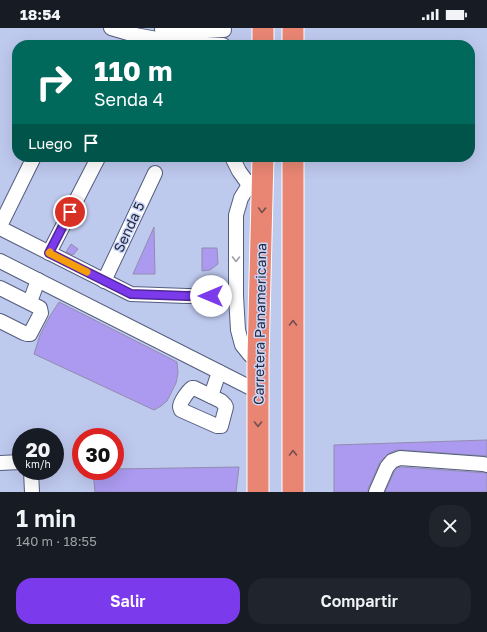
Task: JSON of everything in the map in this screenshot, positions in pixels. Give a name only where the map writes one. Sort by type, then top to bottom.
[{"type":"highway","points":[[263,28],[263,40]]},
{"type":"highway","points":[[293,28],[293,40]]},
{"type":"highway","points":[[293,162],[293,492]]},
{"type":"highway","name":"Carretera Panamericana","points":[[258,492],[259,172]]},
{"type":"street","points":[[111,28],[135,32],[165,40]]},
{"type":"street","points":[[162,30],[224,29],[224,40]]},
{"type":"street","points":[[32,162],[0,227],[131,294],[236,296]]},
{"type":"street","points":[[49,253],[96,162]]},
{"type":"street","points":[[234,162],[239,171],[259,172]]},
{"type":"street","points":[[258,359],[250,355],[242,345],[238,330],[236,296],[236,215],[241,198],[259,172]]},
{"type":"street","name":"Senda 5","points":[[104,281],[155,173]]},
{"type":"street","points":[[0,261],[259,392]]},
{"type":"street","points":[[30,302],[38,280]]},
{"type":"street","points":[[0,288],[40,308],[41,313],[30,334],[24,333],[0,321]]},
{"type":"street","points":[[211,396],[219,372]]},
{"type":"street","points":[[376,492],[387,467],[392,461],[400,458],[487,465]]},
{"type":"street","points":[[0,463],[12,462]]},
{"type":"street","points":[[32,480],[32,492]]},
{"type":"building","points":[[154,227],[155,274],[133,274]]},
{"type":"building","points":[[71,244],[78,249],[73,255],[66,252]]},
{"type":"building","points":[[202,248],[217,248],[218,264],[210,270],[202,271]]},
{"type":"building","points":[[59,302],[177,362],[178,373],[176,383],[167,401],[154,410],[34,354],[40,335]]},
{"type":"building","points":[[487,440],[487,456],[397,450],[389,453],[380,462],[368,492],[334,492],[334,445]]},
{"type":"building","points":[[239,467],[236,492],[95,492],[94,480],[124,480],[124,469]]},
{"type":"building","points":[[401,467],[487,473],[487,492],[385,492],[394,472],[397,468]]},
{"type":"slow traffic","points":[[50,252],[49,253],[87,272]]},
{"type":"route","points":[[70,212],[49,253],[131,294],[211,296]]}]
